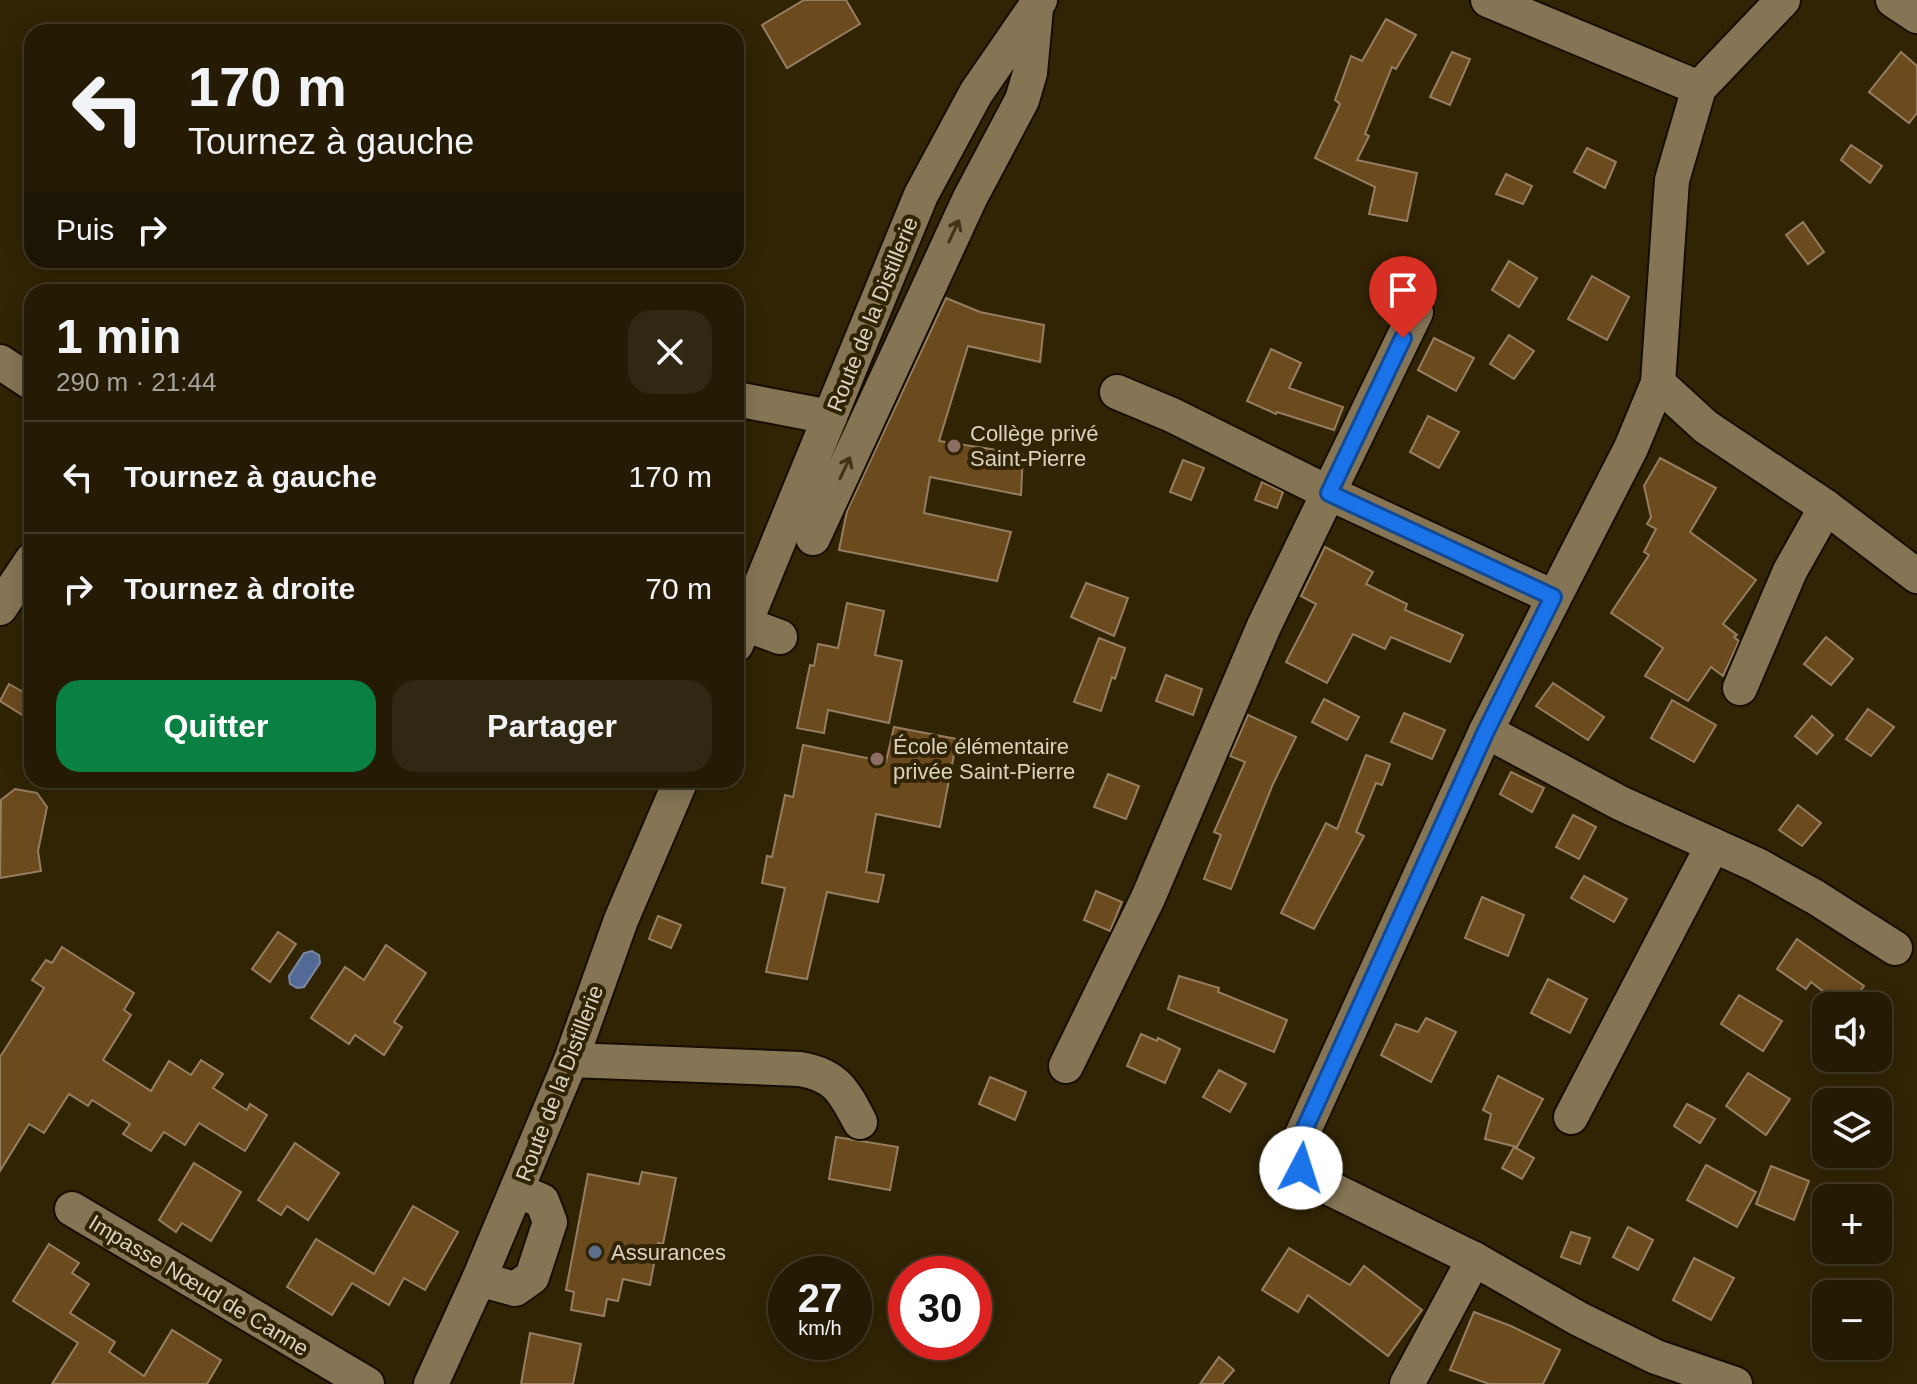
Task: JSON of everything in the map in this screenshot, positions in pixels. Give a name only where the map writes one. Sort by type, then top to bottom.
[{"type":"street","points":[[1488,0],[1699,88]]},
{"type":"street","points":[[1735,1384],[1686,1377],[1656,1357],[1579,1319],[1474,1259],[1319,1183],[1301,1168],[1300,1139],[1486,731],[1631,448],[1658,383],[1672,180],[1699,88],[1783,0]]},
{"type":"street","points":[[1893,0],[1917,16]]},
{"type":"street","points":[[813,538],[970,198],[1022,100],[1032,58],[1038,2]]},
{"type":"street","name":"Route de la Distillerie","points":[[744,625],[921,195],[976,93],[1038,2]]},
{"type":"street","points":[[1066,1066],[1148,898],[1264,626],[1416,312]]},
{"type":"street","points":[[0,362],[24,378]]},
{"type":"street","points":[[1658,383],[1706,427],[1826,507],[1917,576]]},
{"type":"street","points":[[1117,392],[1172,415],[1329,493],[1553,597]]},
{"type":"street","points":[[744,401],[830,417]]},
{"type":"street","points":[[1740,688],[1790,571],[1826,507]]},
{"type":"street","points":[[0,608],[24,572]]},
{"type":"street","points":[[744,635],[780,637]]},
{"type":"street","points":[[1486,731],[1594,789],[1757,865],[1895,948]]},
{"type":"street","name":"Route de la Distillerie","points":[[431,1384],[479,1279],[571,1060],[621,920],[678,788]]},
{"type":"street","points":[[1571,1117],[1713,845]]},
{"type":"street","points":[[571,1060],[819,1072],[843,1089],[860,1122]]},
{"type":"street","points":[[479,1279],[515,1289],[532,1277],[550,1222],[542,1201],[517,1190]]},
{"type":"street","name":"Impasse Nœud de Canne","points":[[72,1209],[367,1384]]},
{"type":"street","points":[[1407,1384],[1474,1259]]},
{"type":"water","points":[[312,951],[319,955],[320,963],[304,987],[297,988],[290,984],[289,976],[304,953]]},
{"type":"building","points":[[804,0],[846,0],[860,24],[787,68],[762,25]]},
{"type":"building","points":[[1386,19],[1416,35],[1396,69],[1392,67],[1365,134],[1369,136],[1357,160],[1417,173],[1407,221],[1369,214],[1375,187],[1315,158],[1340,104],[1335,100],[1351,56],[1362,61]]},
{"type":"building","points":[[1452,52],[1470,59],[1450,105],[1430,97]]},
{"type":"building","points":[[1901,52],[1917,66],[1917,113],[1909,123],[1869,92]]},
{"type":"building","points":[[1851,145],[1882,166],[1870,183],[1841,160]]},
{"type":"building","points":[[1587,148],[1616,162],[1605,188],[1574,172]]},
{"type":"building","points":[[1506,174],[1532,186],[1523,204],[1496,194]]},
{"type":"building","points":[[1803,222],[1824,252],[1808,264],[1786,235]]},
{"type":"building","points":[[1509,261],[1537,278],[1519,307],[1492,290]]},
{"type":"building","points":[[1592,276],[1629,297],[1607,340],[1568,319]]},
{"type":"building","points":[[946,298],[980,312],[1044,325],[1040,362],[968,346],[939,441],[1023,454],[1021,495],[930,477],[924,513],[1011,532],[997,581],[839,550],[847,511]]},
{"type":"building","points":[[1509,335],[1534,351],[1514,379],[1490,364]]},
{"type":"building","points":[[1434,338],[1474,358],[1456,391],[1418,370]]},
{"type":"building","points":[[1271,349],[1301,363],[1289,388],[1343,407],[1334,430],[1276,414],[1247,401]]},
{"type":"building","points":[[1428,416],[1459,432],[1439,468],[1410,452]]},
{"type":"building","points":[[1660,458],[1716,488],[1690,532],[1756,580],[1723,624],[1737,635],[1734,637],[1739,641],[1723,676],[1711,667],[1688,701],[1645,676],[1663,648],[1611,613],[1649,555],[1644,552],[1656,529],[1647,524],[1651,517],[1644,486]]},
{"type":"building","points":[[1183,460],[1204,468],[1191,500],[1170,492]]},
{"type":"building","points":[[1262,482],[1283,492],[1277,508],[1255,500]]},
{"type":"building","points":[[1325,547],[1373,572],[1366,584],[1407,604],[1405,610],[1463,635],[1450,662],[1391,637],[1385,649],[1353,634],[1327,683],[1286,662],[1316,604],[1301,596]]},
{"type":"building","points":[[1086,583],[1128,598],[1114,636],[1071,617]]},
{"type":"building","points":[[847,603],[884,611],[875,655],[902,661],[889,723],[828,710],[824,733],[797,728],[810,665],[814,666],[818,644],[838,648]]},
{"type":"building","points":[[1826,637],[1853,659],[1831,685],[1804,664]]},
{"type":"building","points":[[1099,638],[1125,648],[1101,711],[1074,702]]},
{"type":"building","points":[[1166,675],[1202,689],[1193,715],[1156,701]]},
{"type":"building","points":[[1553,683],[1604,717],[1588,740],[1536,706]]},
{"type":"building","points":[[9,684],[24,692],[24,716],[0,701]]},
{"type":"building","points":[[1324,699],[1359,717],[1347,740],[1312,722]]},
{"type":"building","points":[[1672,700],[1716,725],[1694,762],[1651,738]]},
{"type":"building","points":[[1868,709],[1894,727],[1871,756],[1846,739]]},
{"type":"building","points":[[1404,713],[1445,730],[1432,759],[1391,742]]},
{"type":"building","points":[[1248,715],[1296,737],[1273,784],[1231,889],[1204,879],[1221,835],[1214,832],[1245,762],[1230,756]]},
{"type":"building","points":[[1812,716],[1833,735],[1817,754],[1795,736]]},
{"type":"building","points":[[894,727],[957,739],[940,827],[876,814],[866,872],[884,875],[878,902],[827,892],[807,979],[766,972],[785,888],[762,883],[767,856],[772,857],[785,795],[793,797],[803,745],[886,762]]},
{"type":"building","points":[[1366,755],[1390,764],[1382,785],[1376,783],[1356,832],[1364,836],[1314,929],[1281,913],[1326,823],[1337,829]]},
{"type":"building","points":[[1511,772],[1544,788],[1532,812],[1500,794]]},
{"type":"building","points":[[1108,774],[1139,786],[1126,819],[1094,807]]},
{"type":"building","points":[[15,789],[37,793],[47,807],[38,851],[41,871],[0,878],[1,800]]},
{"type":"building","points":[[1798,805],[1821,823],[1802,846],[1779,830]]},
{"type":"building","points":[[1573,815],[1596,827],[1579,859],[1556,847]]},
{"type":"building","points":[[1584,876],[1627,899],[1614,922],[1571,898]]},
{"type":"building","points":[[1096,891],[1122,902],[1110,931],[1084,920]]},
{"type":"building","points":[[1482,897],[1524,915],[1508,956],[1465,938]]},
{"type":"building","points":[[658,916],[681,925],[671,948],[649,939]]},
{"type":"building","points":[[278,932],[296,944],[270,982],[252,969]]},
{"type":"building","points":[[1797,939],[1864,986],[1860,992],[1824,992],[1811,982],[1806,989],[1777,969]]},
{"type":"building","points":[[386,945],[426,973],[394,1022],[402,1027],[384,1055],[355,1035],[349,1044],[311,1018],[345,967],[364,980]]},
{"type":"building","points":[[62,947],[134,993],[124,1010],[131,1015],[103,1060],[151,1091],[169,1061],[191,1075],[201,1060],[223,1074],[213,1088],[247,1110],[250,1104],[267,1115],[245,1151],[199,1123],[185,1145],[164,1132],[151,1151],[123,1134],[130,1124],[92,1100],[88,1106],[69,1094],[44,1133],[29,1124],[0,1171],[0,1057],[44,988],[32,980],[46,960],[52,963]]},
{"type":"building","points":[[1179,976],[1219,988],[1218,992],[1287,1020],[1274,1052],[1168,1009]]},
{"type":"building","points":[[1548,979],[1587,999],[1570,1033],[1531,1013]]},
{"type":"building","points":[[1739,995],[1782,1021],[1763,1051],[1721,1024]]},
{"type":"building","points":[[1426,1018],[1456,1032],[1431,1082],[1381,1055],[1396,1024],[1418,1032]]},
{"type":"building","points":[[1141,1034],[1180,1049],[1165,1083],[1127,1066]]},
{"type":"building","points":[[1219,1070],[1246,1084],[1230,1112],[1203,1097]]},
{"type":"building","points":[[1748,1073],[1790,1099],[1766,1135],[1726,1106]]},
{"type":"building","points":[[1498,1076],[1543,1099],[1517,1147],[1485,1139],[1491,1114],[1483,1110]]},
{"type":"building","points":[[990,1077],[1026,1092],[1015,1120],[979,1104]]},
{"type":"building","points":[[1687,1104],[1715,1119],[1700,1143],[1674,1126]]},
{"type":"building","points":[[836,1137],[898,1147],[890,1190],[829,1179]]},
{"type":"building","points":[[295,1143],[339,1173],[308,1220],[287,1206],[281,1215],[258,1200]]},
{"type":"building","points":[[1514,1147],[1534,1158],[1522,1179],[1502,1168]]},
{"type":"building","points":[[194,1163],[241,1192],[211,1241],[182,1223],[176,1232],[159,1220]]},
{"type":"building","points":[[1706,1165],[1756,1192],[1737,1227],[1687,1200]]},
{"type":"building","points":[[1771,1166],[1809,1181],[1794,1220],[1756,1204]]},
{"type":"building","points":[[642,1172],[676,1178],[663,1244],[658,1243],[650,1285],[623,1279],[618,1301],[607,1299],[604,1316],[571,1310],[574,1292],[566,1290],[588,1174],[639,1184]]},
{"type":"building","points":[[413,1206],[458,1232],[425,1290],[404,1278],[389,1305],[352,1283],[332,1315],[287,1287],[316,1239],[374,1274]]},
{"type":"building","points":[[1628,1227],[1653,1240],[1638,1270],[1613,1257]]},
{"type":"building","points":[[1571,1232],[1590,1238],[1580,1264],[1561,1257]]},
{"type":"building","points":[[49,1244],[79,1263],[72,1273],[89,1284],[70,1313],[115,1342],[109,1352],[144,1376],[172,1330],[221,1360],[207,1384],[52,1384],[78,1343],[13,1301]]},
{"type":"building","points":[[1289,1248],[1350,1285],[1364,1266],[1422,1310],[1388,1356],[1308,1295],[1298,1312],[1262,1290]]},
{"type":"building","points":[[1694,1258],[1734,1278],[1711,1320],[1673,1300]]},
{"type":"building","points":[[1474,1312],[1560,1350],[1543,1384],[1489,1384],[1450,1370]]},
{"type":"building","points":[[530,1333],[581,1344],[573,1384],[521,1384]]},
{"type":"building","points":[[1219,1357],[1234,1370],[1222,1384],[1200,1384]]},
{"type":"place","name":"Collège privé Saint-Pierre","points":[[954,446]]},
{"type":"place","name":"École élémentaire privée Saint-Pierre","points":[[877,759]]},
{"type":"place","name":"Assurances","points":[[595,1252]]},
{"type":"route","points":[[1301,1168],[1300,1139],[1486,731],[1553,597],[1329,493],[1403,338]]}]
